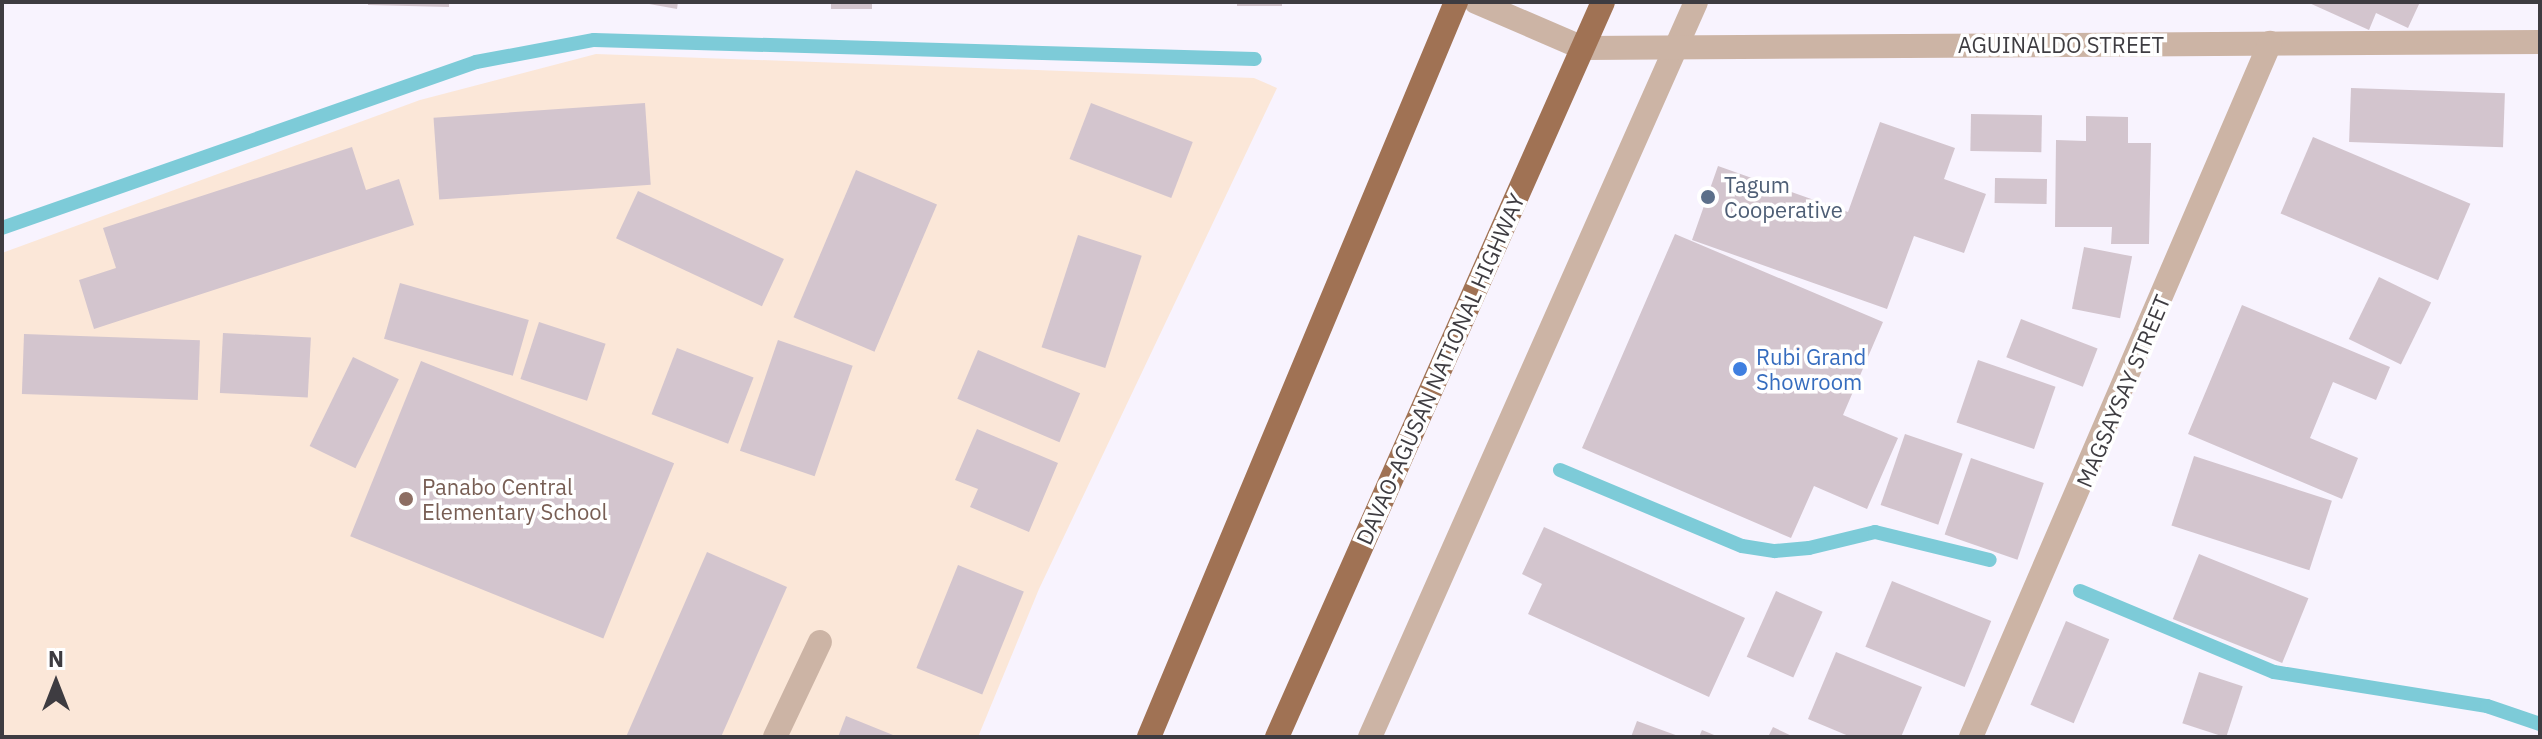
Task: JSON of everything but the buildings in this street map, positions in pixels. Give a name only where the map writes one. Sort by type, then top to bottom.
[{"type":"highway","points":[[1149,737],[1456,2]]},
{"type":"highway","name":"DAVAO-AGUSAN NATIONAL HIGHWAY","points":[[1277,737],[1603,2]]},
{"type":"street","points":[[1476,2],[1583,48]]},
{"type":"street","points":[[1370,737],[1696,2]]},
{"type":"street","name":"AGUINALDO STREET","points":[[1583,48],[2540,42]]},
{"type":"street","name":"MAGSAYSAY STREET","points":[[1971,737],[2270,43]]},
{"type":"street","points":[[775,737],[820,642]]},
{"type":"shaded area","points":[[596,54],[1254,78],[1277,88],[1039,589],[978,737],[2,737],[2,253],[420,100]]},
{"type":"waterway","points":[[2,228],[476,62],[594,40],[1255,59]]},
{"type":"waterway","points":[[1560,470],[1742,546],[1775,551],[1809,548],[1875,532],[1990,560]]},
{"type":"waterway","points":[[2080,591],[2274,672],[2487,706],[2540,724]]},
{"type":"place","name":"Tagum Cooperative","points":[[1708,197]]},
{"type":"place","name":"Rubi Grand Showroom","points":[[1740,369]]},
{"type":"place","name":"Panabo Central Elementary School","points":[[406,499]]}]
